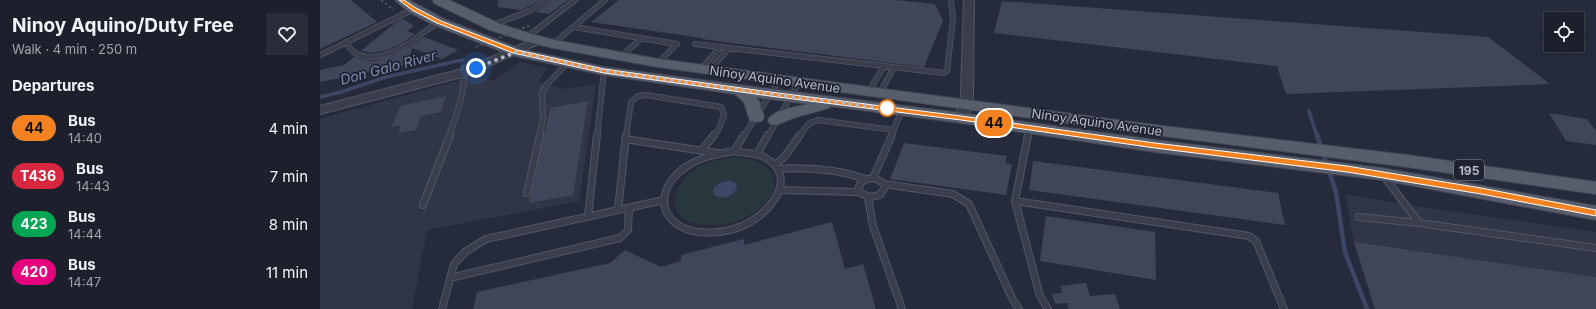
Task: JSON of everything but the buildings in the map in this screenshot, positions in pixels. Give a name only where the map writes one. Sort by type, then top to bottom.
[{"type":"main road","name":"Ninoy Aquino Avenue","points":[[401,0],[414,9],[439,22],[512,50],[604,71],[770,94],[902,110],[964,111],[1344,161],[1596,188]]},
{"type":"main road","name":"Ninoy Aquino Avenue","points":[[439,0],[492,25],[532,35],[553,44],[620,57],[875,92],[1029,127],[1155,146],[1307,156]]},
{"type":"main road","points":[[740,90],[750,102],[756,117]]},
{"type":"main road","points":[[776,120],[805,109],[838,102]]},
{"type":"main road","name":"Ninoy Aquino Avenue","points":[[1344,161],[1382,174],[1596,213]]},
{"type":"street","points":[[964,111],[969,0]]},
{"type":"street","points":[[320,110],[461,72],[512,50],[532,35]]},
{"type":"lane","points":[[492,25],[529,11],[548,0]]},
{"type":"lane","points":[[532,35],[575,0]]},
{"type":"lane","points":[[553,44],[605,0]]},
{"type":"lane","points":[[695,44],[940,73],[947,71],[953,19],[951,0]]},
{"type":"lane","points":[[320,55],[414,9]]},
{"type":"lane","points":[[347,42],[351,50],[356,55],[363,57],[391,53],[400,50],[429,27],[439,22]]},
{"type":"lane","points":[[574,27],[677,44],[658,63]]},
{"type":"lane","points":[[620,57],[642,38]]},
{"type":"lane","points":[[705,69],[720,47]]},
{"type":"lane","points":[[705,69],[729,48]]},
{"type":"lane","points":[[527,193],[543,119],[542,93],[548,83],[568,63]]},
{"type":"lane","points":[[875,92],[884,66]]},
{"type":"lane","points":[[875,92],[894,67]]},
{"type":"lane","points":[[588,216],[604,71]]},
{"type":"lane","points":[[423,205],[454,122],[462,92],[461,72]]},
{"type":"lane","points":[[734,151],[780,79]]},
{"type":"lane","points":[[757,154],[799,82]]},
{"type":"lane","points":[[618,210],[625,139],[631,102],[637,96],[646,95],[721,107],[724,115],[719,128],[702,150]]},
{"type":"lane","points":[[873,178],[902,110]]},
{"type":"lane","points":[[777,167],[808,124],[812,121],[818,120],[894,130]]},
{"type":"lane","points":[[1029,127],[1015,201],[1040,296],[1048,309]]},
{"type":"lane","points":[[625,139],[717,153]]},
{"type":"lane","points":[[734,151],[757,154],[767,158],[777,167],[782,179],[781,190],[775,202],[751,222],[734,229],[716,232],[699,232],[684,228],[672,221],[665,212],[664,200],[666,189],[673,179],[683,169],[699,160],[717,153],[734,151]]},
{"type":"lane","points":[[777,167],[797,167],[854,174],[866,179]]},
{"type":"lane","points":[[1382,174],[1419,223]]},
{"type":"lane","points":[[884,184],[882,194],[876,197],[868,198],[862,196],[858,192],[857,187],[860,182],[873,178],[880,180],[884,184],[953,194],[969,204],[1012,300],[1019,309]]},
{"type":"lane","points":[[781,190],[858,192]]},
{"type":"lane","points":[[868,198],[873,226],[902,309]]},
{"type":"lane","points":[[442,309],[454,264],[465,252],[486,239],[664,200]]},
{"type":"lane","points":[[1015,201],[1249,236],[1256,241],[1284,309]]},
{"type":"lane","points":[[450,278],[620,238],[628,230],[629,208]]},
{"type":"lane","points":[[1359,217],[1419,223],[1596,248]]},
{"type":"path","points":[[476,47],[532,35]]},
{"type":"shaded area","points":[[520,62],[548,68],[538,82],[564,89],[596,84],[579,201],[427,230],[412,309],[320,309],[320,119],[475,76],[492,81]]},
{"type":"shaded area","points":[[734,157],[758,163],[771,173],[774,185],[768,199],[756,211],[739,220],[718,225],[695,223],[686,220],[680,215],[676,209],[675,202],[676,195],[683,180],[694,170],[704,164]]},
{"type":"shaded area","points":[[1345,194],[1407,205],[1596,232],[1596,309],[1375,309],[1354,242]]},
{"type":"water","points":[[731,181],[736,184],[737,187],[731,195],[728,197],[717,197],[714,195],[713,190],[718,184]]},
{"type":"waterway","name":"Don Galo River","points":[[320,97],[341,92],[386,77],[462,60]]},
{"type":"waterway","points":[[1309,111],[1317,136]]},
{"type":"waterway","points":[[1317,135],[1336,192],[1345,252],[1367,309]]},
{"type":"bus line","name":"44","points":[[401,0],[414,9],[439,22],[516,52],[604,71],[961,118],[1155,146],[1347,169],[1481,191],[1596,213]]},
{"type":"route","points":[[476,68],[516,52],[604,71],[770,94],[894,109],[887,108]]}]
